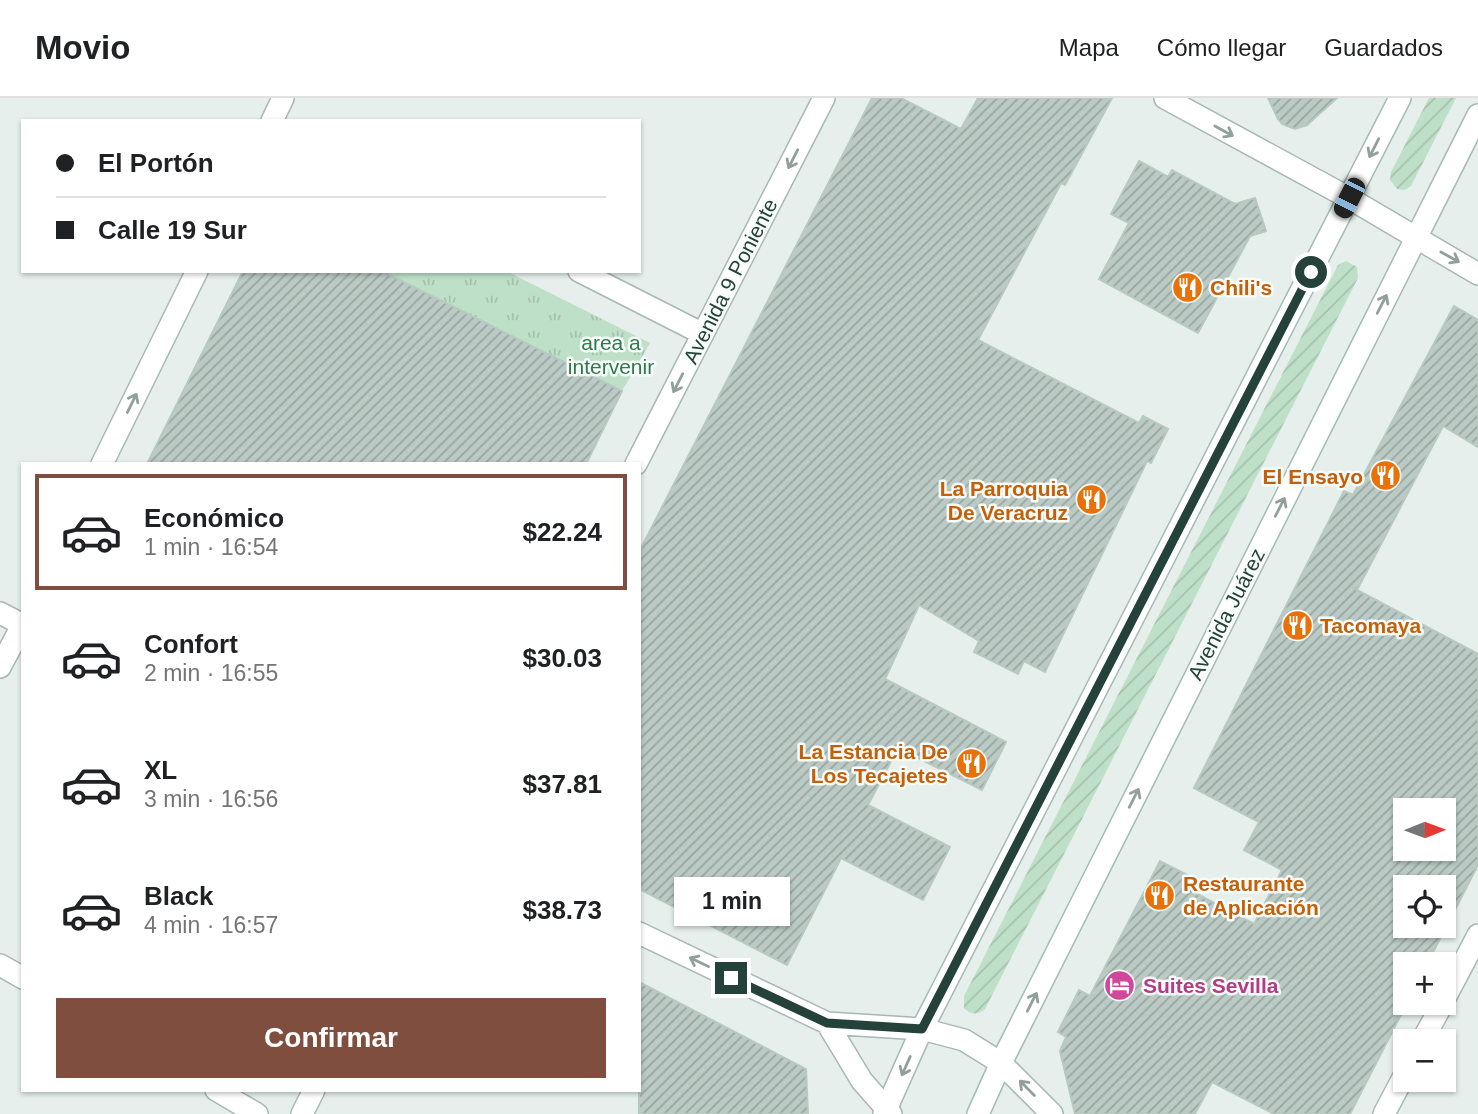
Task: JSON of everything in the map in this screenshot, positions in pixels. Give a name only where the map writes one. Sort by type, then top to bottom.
[{"type":"main road","name":"Avenida 9 Poniente","points":[[637,462],[824,98]]},
{"type":"main road","points":[[1165,98],[1349,198],[1478,274]]},
{"type":"main road","points":[[827,1023],[862,1081],[887,1113],[922,1029],[1400,98]]},
{"type":"main road","name":"Avenida Juárez","points":[[978,1114],[1001,1063],[1478,114]]},
{"type":"main road","points":[[103,462],[197,273]]},
{"type":"main road","points":[[583,273],[703,334]]},
{"type":"main road","points":[[0,613],[21,624]]},
{"type":"main road","points":[[0,667],[21,629]]},
{"type":"main road","points":[[641,934],[827,1023],[922,1029],[964,1040],[1001,1063],[1052,1114]]},
{"type":"main road","points":[[1456,977],[1478,935]]},
{"type":"main road","points":[[0,965],[21,977]]},
{"type":"main road","points":[[219,1092],[257,1114]]},
{"type":"main road","points":[[302,1114],[313,1092]]},
{"type":"main road","points":[[1384,1114],[1396,1092]]},
{"type":"green space","points":[[1429,98],[1456,98],[1411,186],[1405,190],[1397,189],[1390,180],[1391,172]]},
{"type":"green space","points":[[1346,261],[1357,267],[1358,278],[985,1009],[977,1013],[969,1012],[964,1008],[964,996],[1338,265]]},
{"type":"green space","name":"area a intervenir","points":[[386,273],[510,273],[650,343],[622,391]]},
{"type":"building","points":[[872,98],[901,98],[961,129],[978,98],[1112,98],[1065,185],[1061,183],[978,340],[1139,423],[1143,416],[1168,429],[1151,463],[1147,461],[1045,672],[1024,661],[1018,674],[974,652],[979,641],[919,605],[885,679],[1006,742],[982,790],[898,748],[868,805],[950,847],[923,900],[841,858],[787,965],[641,890],[641,548]]},
{"type":"building","points":[[1268,98],[1337,98],[1307,125],[1295,129],[1282,124]]},
{"type":"building","points":[[1139,161],[1168,177],[1172,170],[1235,204],[1255,198],[1266,231],[1250,236],[1198,333],[1099,279],[1129,223],[1111,214]]},
{"type":"building","points":[[242,273],[386,273],[622,391],[587,462],[148,462]]},
{"type":"building","points":[[1454,306],[1478,320],[1478,447],[1443,426],[1357,590],[1478,654],[1478,865],[1456,908],[1456,875],[1393,875],[1393,938],[1440,938],[1433,952],[1393,952],[1393,1015],[1401,1015],[1350,1114],[1274,1114],[1212,1082],[1195,1114],[1075,1114],[1060,1051],[1066,1037],[1058,1032],[1079,990],[1090,996],[1160,861],[1203,883],[1197,894],[1254,924],[1282,870],[1244,850],[1259,822],[1194,788],[1344,491],[1353,495]]},
{"type":"building","points":[[641,983],[806,1069],[808,1114],[639,1114]]},
{"type":"place","name":"Chili's","points":[[1187,287]]},
{"type":"place","name":"El Ensayo","points":[[1386,476]]},
{"type":"place","name":"La Parroquia De Veracruz","points":[[1091,500]]},
{"type":"place","name":"Tacomaya","points":[[1297,625]]},
{"type":"place","name":"La Estancia De Los Tecajetes","points":[[971,763]]},
{"type":"place","name":"Restaurante de Aplicación","points":[[1160,895]]},
{"type":"place","name":"Suites Sevilla","points":[[1120,985]]},
{"type":"route","points":[[731,978],[827,1023],[922,1029],[1311,272]]}]
